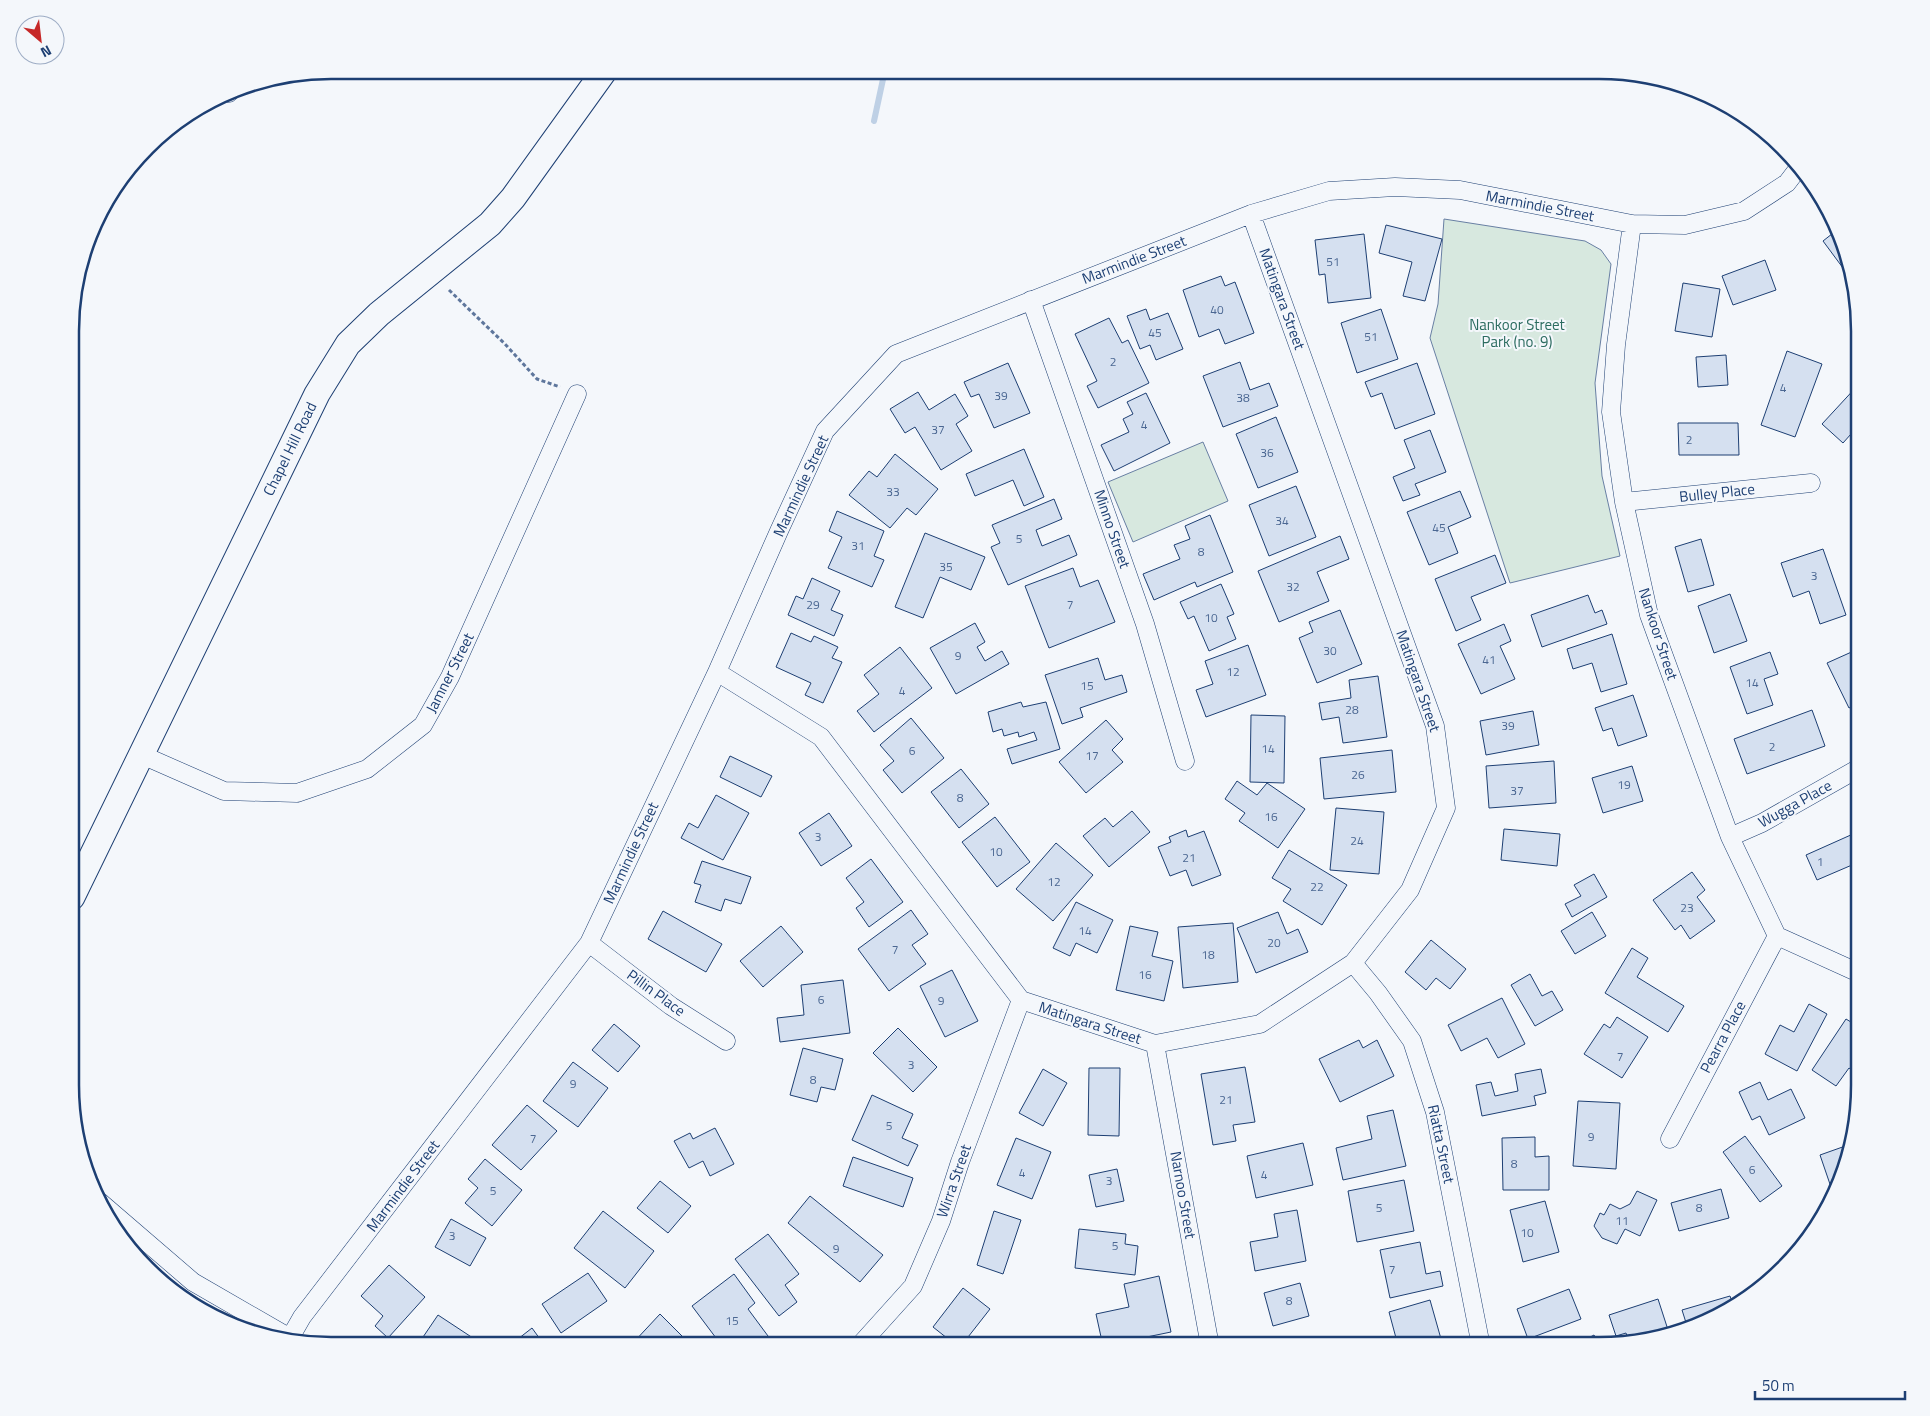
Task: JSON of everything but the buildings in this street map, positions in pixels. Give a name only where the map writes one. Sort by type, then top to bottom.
[{"type":"main road","name":"Chapel Hill Road","points":[[79,883],[317,394],[348,344],[379,314],[490,224],[513,198],[599,79]]},
{"type":"street","name":"Marmindie Street","points":[[295,1334],[302,1317],[589,943],[717,672],[825,431],[896,354],[1251,214],[1329,191],[1395,187],[1460,190],[1632,224],[1685,225],[1744,211],[1787,183],[1795,172]]},
{"type":"street","name":"Matingara Street","points":[[717,672],[821,737],[1021,1000],[1155,1044],[1260,1024],[1353,963],[1410,890],[1446,808],[1432,716],[1251,214]]},
{"type":"street","name":"Nankoor Street","points":[[1632,224],[1616,345],[1610,412],[1624,502],[1650,615],[1730,837],[1777,936]]},
{"type":"street","name":"Minno Street","points":[[1031,300],[1145,624],[1185,761]]},
{"type":"street","name":"Jamner Street","points":[[142,755],[224,791],[297,793],[367,769],[423,725],[450,677],[578,394]]},
{"type":"street","name":"Bulley Place","points":[[1624,502],[1810,484]]},
{"type":"street","name":"Wugga Place","points":[[1730,837],[1762,823],[1851,773]]},
{"type":"street","points":[[1777,936],[1851,969]]},
{"type":"street","name":"Pearra Place","points":[[1670,1138],[1777,936]]},
{"type":"street","name":"Pillin Place","points":[[589,943],[671,1006],[726,1041]]},
{"type":"street","name":"Riatta Street","points":[[1353,963],[1378,993],[1412,1041],[1435,1112],[1479,1337]]},
{"type":"street","name":"Wirra Street","points":[[867,1337],[914,1286],[941,1221],[960,1162],[1021,1000]]},
{"type":"street","name":"Narnoo Street","points":[[1155,1044],[1208,1337]]},
{"type":"street","points":[[114,1214],[193,1282],[278,1332]]},
{"type":"path","points":[[449,290],[537,378],[578,394]]},
{"type":"green space","name":"Nankoor Street Park (no. 9)","points":[[1444,219],[1585,241],[1601,250],[1611,264],[1595,383],[1602,476],[1620,556],[1510,583],[1430,338],[1438,304]]},
{"type":"green space","points":[[1203,442],[1228,501],[1133,542],[1108,482]]},
{"type":"waterway","points":[[874,121],[883,79]]}]
